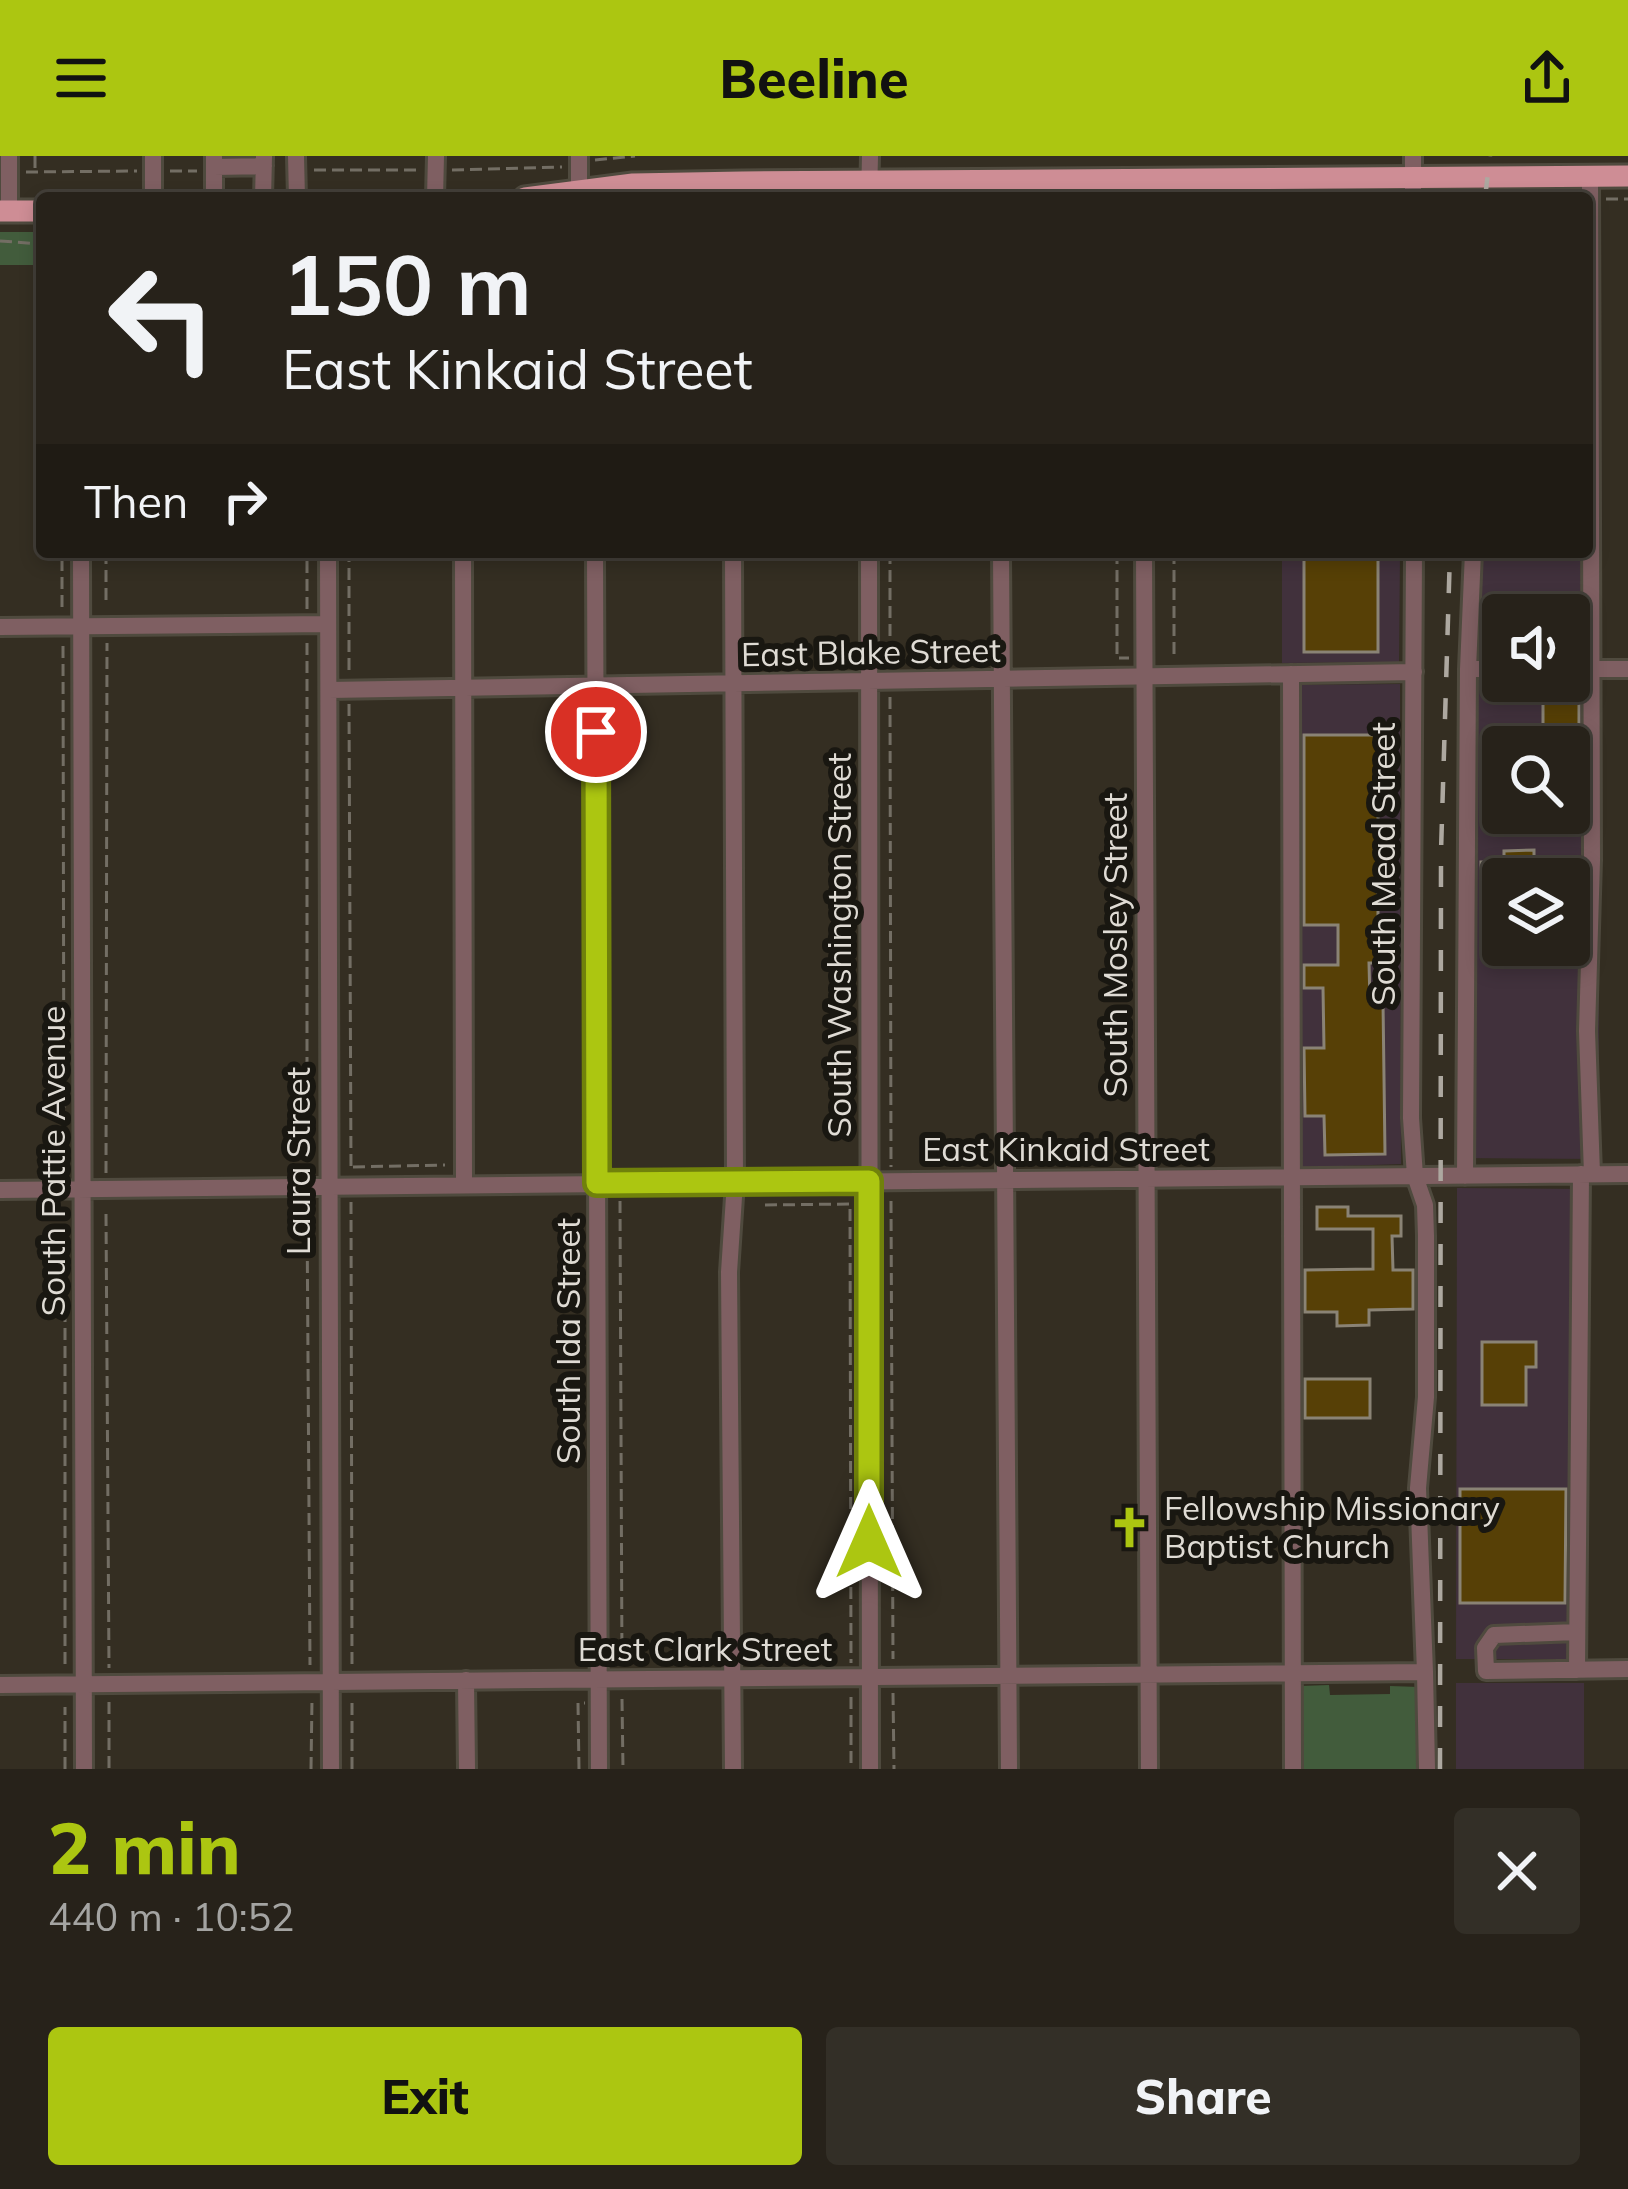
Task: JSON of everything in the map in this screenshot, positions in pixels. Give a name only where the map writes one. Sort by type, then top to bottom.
[{"type":"main road","points":[[589,191],[1145,190],[1413,178],[1628,176]]},
{"type":"main road","points":[[4,211],[36,211]]},
{"type":"street","points":[[869,189],[870,156]]},
{"type":"street","points":[[579,160],[589,191]]},
{"type":"street","points":[[214,164],[264,161],[263,192]]},
{"type":"street","points":[[4,211],[9,164]]},
{"type":"street","points":[[1590,177],[1590,192]]},
{"type":"street","name":"South Pattie Avenue","points":[[81,558],[85,1769]]},
{"type":"street","name":"Laura Street","points":[[328,558],[332,1769]]},
{"type":"street","points":[[463,558],[464,1185]]},
{"type":"street","name":"South Ida Street","points":[[595,558],[599,1769]]},
{"type":"street","points":[[733,558],[735,1182],[729,1272],[733,1769]]},
{"type":"street","name":"South Washington Street","points":[[869,558],[869,1181],[860,1677],[870,1769]]},
{"type":"street","points":[[1001,558],[1009,1769]]},
{"type":"street","name":"South Mosley Street","points":[[1144,558],[1149,1769]]},
{"type":"street","name":"South Mead Street","points":[[1414,558],[1411,1118],[1415,1176],[1423,1193],[1426,1220],[1417,1672],[1427,1769]]},
{"type":"street","points":[[1465,1176],[1473,558]]},
{"type":"street","points":[[1590,558],[1590,594]]},
{"type":"street","points":[[0,627],[328,624]]},
{"type":"street","points":[[1468,669],[1482,669]]},
{"type":"street","points":[[1590,669],[1628,670]]},
{"type":"street","name":"East Blake Street","points":[[329,690],[1414,672]]},
{"type":"street","points":[[1291,674],[1293,1769]]},
{"type":"street","points":[[1577,1670],[1590,702]]},
{"type":"street","name":"East Kinkaid Street","points":[[0,1190],[327,1186],[351,1176],[464,1185],[1628,1174]]},
{"type":"street","points":[[1577,1631],[1494,1635],[1485,1648],[1486,1671],[1628,1669]]},
{"type":"street","name":"East Clark Street","points":[[0,1684],[1417,1672]]},
{"type":"street","points":[[466,1680],[467,1769]]},
{"type":"path","points":[[34,156],[35,172]]},
{"type":"path","points":[[296,163],[436,163],[548,170],[579,160],[635,156]]},
{"type":"path","points":[[9,164],[35,172],[214,164]]},
{"type":"path","points":[[0,241],[36,244]]},
{"type":"path","points":[[62,558],[62,607]]},
{"type":"path","points":[[106,558],[106,607]]},
{"type":"path","points":[[307,558],[311,1769]]},
{"type":"path","points":[[349,558],[352,1769]]},
{"type":"path","points":[[890,558],[894,1769]]},
{"type":"path","points":[[351,1176],[464,1165]]},
{"type":"path","points":[[620,1198],[623,1769]]},
{"type":"path","points":[[765,1204],[850,1204],[860,1677],[851,1769]]},
{"type":"path","points":[[106,1214],[110,1769]]},
{"type":"path","points":[[65,1708],[65,1769]]},
{"type":"shaded area","points":[[1593,189],[1598,315],[1599,1159],[1458,1158],[1466,558],[1593,558],[1593,192],[1546,192]]},
{"type":"shaded area","points":[[1282,558],[1400,558],[1399,662],[1282,663]]},
{"type":"shaded area","points":[[1400,684],[1401,1164],[1285,1168],[1282,685]]},
{"type":"shaded area","points":[[1457,1188],[1585,1189],[1583,1659],[1456,1659]]},
{"type":"shaded area","points":[[1456,1683],[1584,1683],[1584,1769],[1456,1769]]},
{"type":"green space","points":[[0,232],[36,232],[36,265],[0,265]]},
{"type":"green space","points":[[1329,1685],[1330,1695],[1390,1694],[1390,1686],[1419,1687],[1419,1769],[1299,1769],[1300,1686]]},
{"type":"building","points":[[1304,558],[1378,558],[1378,652],[1304,652]]},
{"type":"building","points":[[1543,702],[1579,702],[1579,726],[1543,726]]},
{"type":"building","points":[[1304,735],[1387,735],[1387,773],[1378,773],[1378,933],[1386,933],[1386,963],[1369,963],[1370,1002],[1383,1002],[1385,1154],[1325,1155],[1324,1116],[1305,1116],[1304,1048],[1324,1048],[1323,988],[1304,988],[1304,965],[1338,965],[1338,925],[1304,925]]},
{"type":"building","points":[[1534,850],[1534,858],[1504,858],[1504,851]]},
{"type":"building","points":[[1317,1207],[1348,1207],[1348,1216],[1401,1216],[1401,1236],[1392,1236],[1393,1270],[1413,1270],[1413,1309],[1369,1310],[1369,1325],[1337,1326],[1337,1312],[1305,1312],[1305,1270],[1373,1269],[1373,1229],[1317,1229]]},
{"type":"building","points":[[1482,1342],[1536,1342],[1536,1367],[1526,1367],[1526,1405],[1482,1405]]},
{"type":"building","points":[[1305,1379],[1370,1379],[1370,1418],[1305,1418]]},
{"type":"building","points":[[1460,1489],[1566,1489],[1565,1603],[1460,1603]]},
{"type":"railway","points":[[1486,192],[1490,156]]},
{"type":"railway","points":[[1440,1769],[1441,852],[1450,558]]},
{"type":"place","name":"Fellowship Missionary Baptist Church","points":[[1130,1527]]},
{"type":"route","points":[[596,732],[597,1183],[869,1181],[869,1542]]}]
